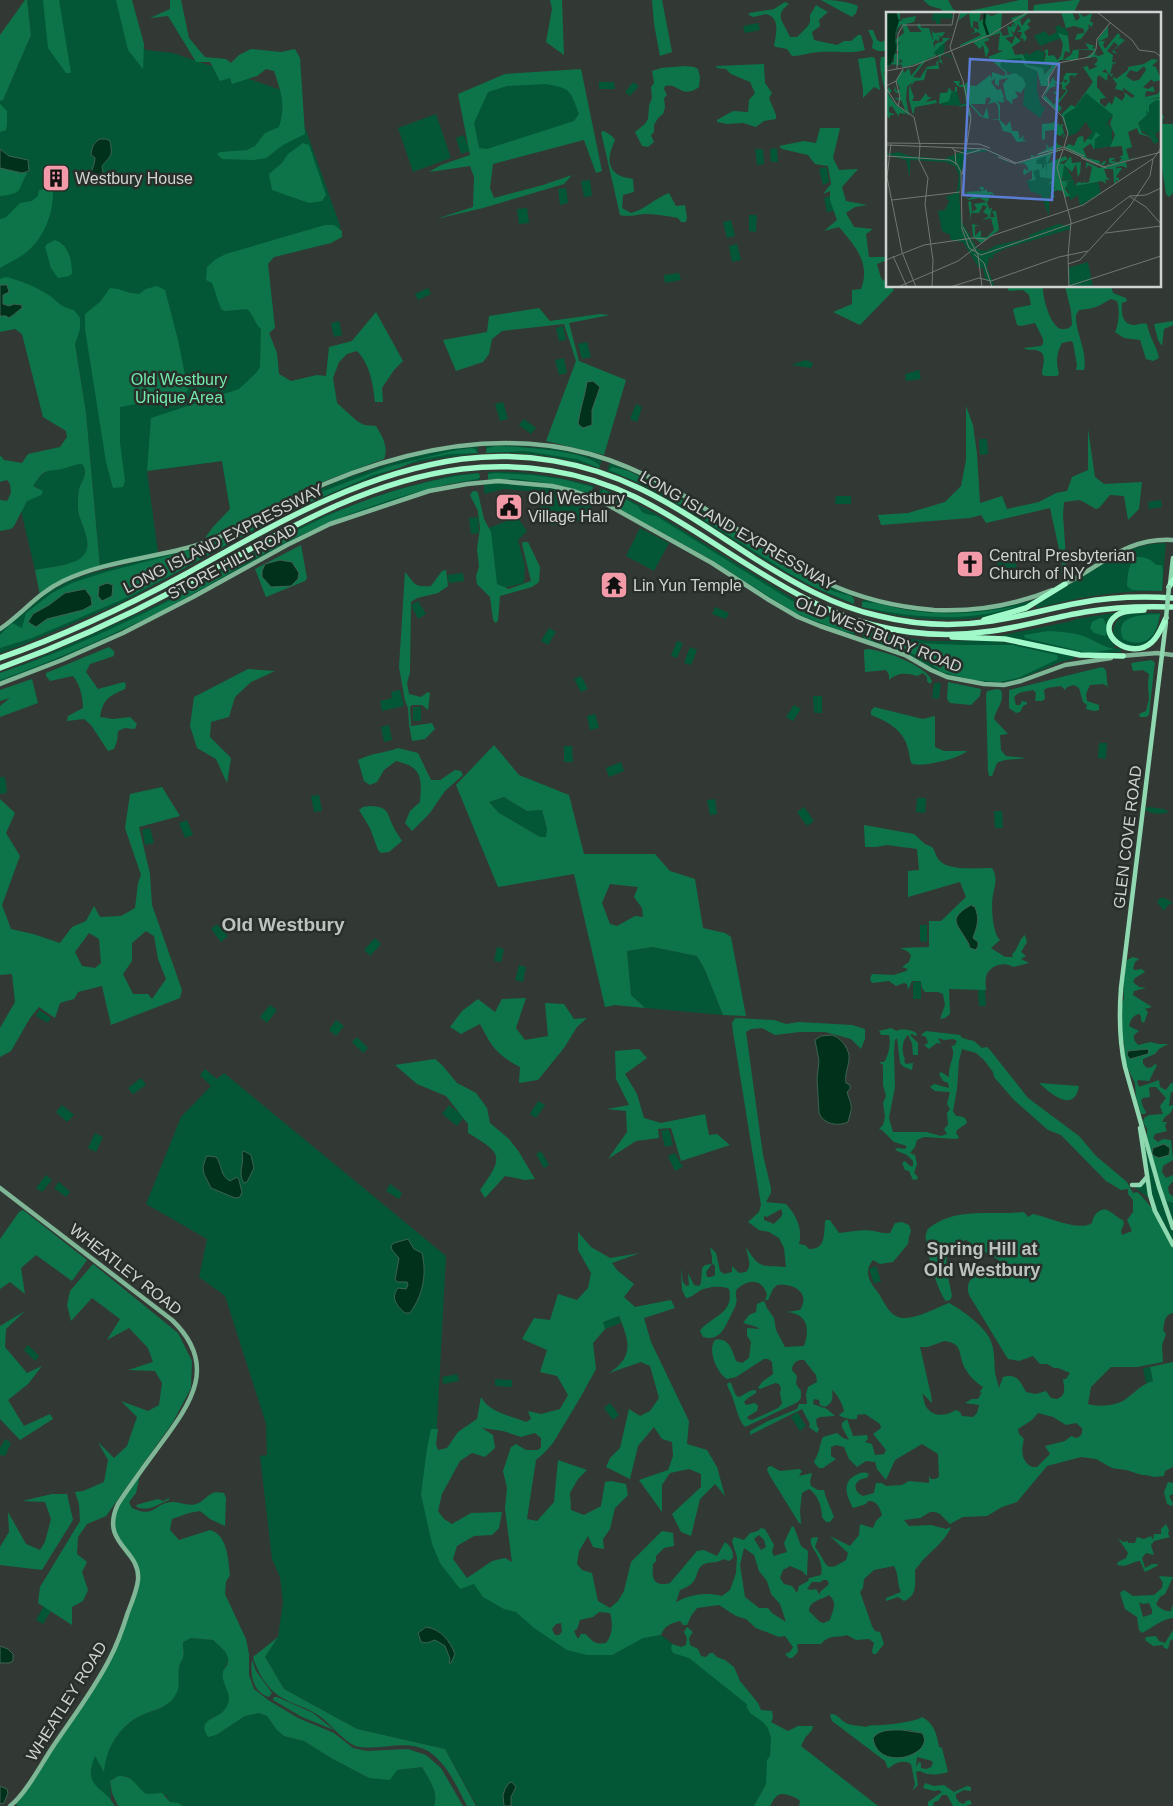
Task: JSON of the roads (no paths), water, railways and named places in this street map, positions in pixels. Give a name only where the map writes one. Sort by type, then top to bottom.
[{"type":"highway","name":"LONG ISLAND EXPRESSWAY","points":[[0,658],[66,632],[126,605],[274,524],[334,496],[380,479],[428,466],[460,460],[493,457],[526,458],[564,463],[597,471],[633,485],[660,499],[796,584],[846,607],[882,617],[909,622],[948,625],[970,624],[1003,620],[1091,601],[1132,597],[1173,597]]},
{"type":"highway","name":"LONG ISLAND EXPRESSWAY","points":[[0,668],[66,642],[126,614],[281,531],[336,506],[377,490],[419,478],[452,470],[495,466],[550,470],[602,483],[653,506],[783,587],[822,608],[873,625],[895,630],[927,633],[983,632],[1096,610],[1129,607],[1173,607]]},
{"type":"highway","points":[[1169,587],[1173,580]]},
{"type":"highway","points":[[970,624],[1026,608],[1065,584]]},
{"type":"highway","points":[[1160,607],[1124,612],[1117,615],[1110,626],[1112,637],[1116,644],[1123,648],[1132,649],[1145,646],[1154,640],[1166,618]]},
{"type":"highway","points":[[927,633],[960,638],[1005,638],[1080,655],[1123,656]]},
{"type":"main road","name":"OLD WESTBURY ROAD","points":[[481,443],[522,443],[559,447],[590,454],[624,466],[670,488],[816,578],[851,593],[884,603],[925,609],[965,610],[1022,600],[1065,584],[1123,548],[1149,541],[1173,540]]},
{"type":"main road","name":"STORE HILL ROAD","points":[[0,629],[40,594],[70,578],[213,540],[307,492],[382,463],[433,450],[481,443]]},
{"type":"main road","name":"OLD WESTBURY ROAD","points":[[484,482],[544,484],[593,498],[704,558],[769,600],[806,620],[902,654],[933,672],[951,678],[984,684],[1008,684],[1070,664],[1123,656],[1173,655]]},
{"type":"main road","name":"STORE HILL ROAD","points":[[0,684],[62,660],[133,628],[330,524],[429,491],[461,484],[484,482]]},
{"type":"main road","name":"GLEN COVE ROAD","points":[[1173,558],[1120,1005],[1122,1052],[1163,1200],[1173,1228]]},
{"type":"main road","name":"GLEN COVE ROAD","points":[[1139,1117],[1147,1177],[1155,1211],[1173,1245]]},
{"type":"main road","points":[[1132,1185],[1140,1185],[1147,1177]]},
{"type":"main road","name":"WHEATLEY ROAD","points":[[0,1188],[180,1327],[190,1343],[196,1366],[196,1383],[190,1400],[176,1424],[114,1512],[113,1526],[116,1536],[134,1561],[138,1578],[116,1647],[90,1693],[31,1779],[10,1806]]},
{"type":"place","name":"Westbury House","points":[[56,178]]},
{"type":"place","name":"Old Westbury Village Hall","points":[[509,507]]},
{"type":"place","name":"Central Presbyterian Church of NY","points":[[970,564]]},
{"type":"place","name":"Lin Yun Temple","points":[[614,585]]},
{"type":"district","name":"Old Westbury","points":[[283,924]]},
{"type":"district","name":"Spring Hill at Old Westbury","points":[[982,1259]]},
{"type":"park label","name":"Old Westbury Unique Area","points":[[179,388]]}]
